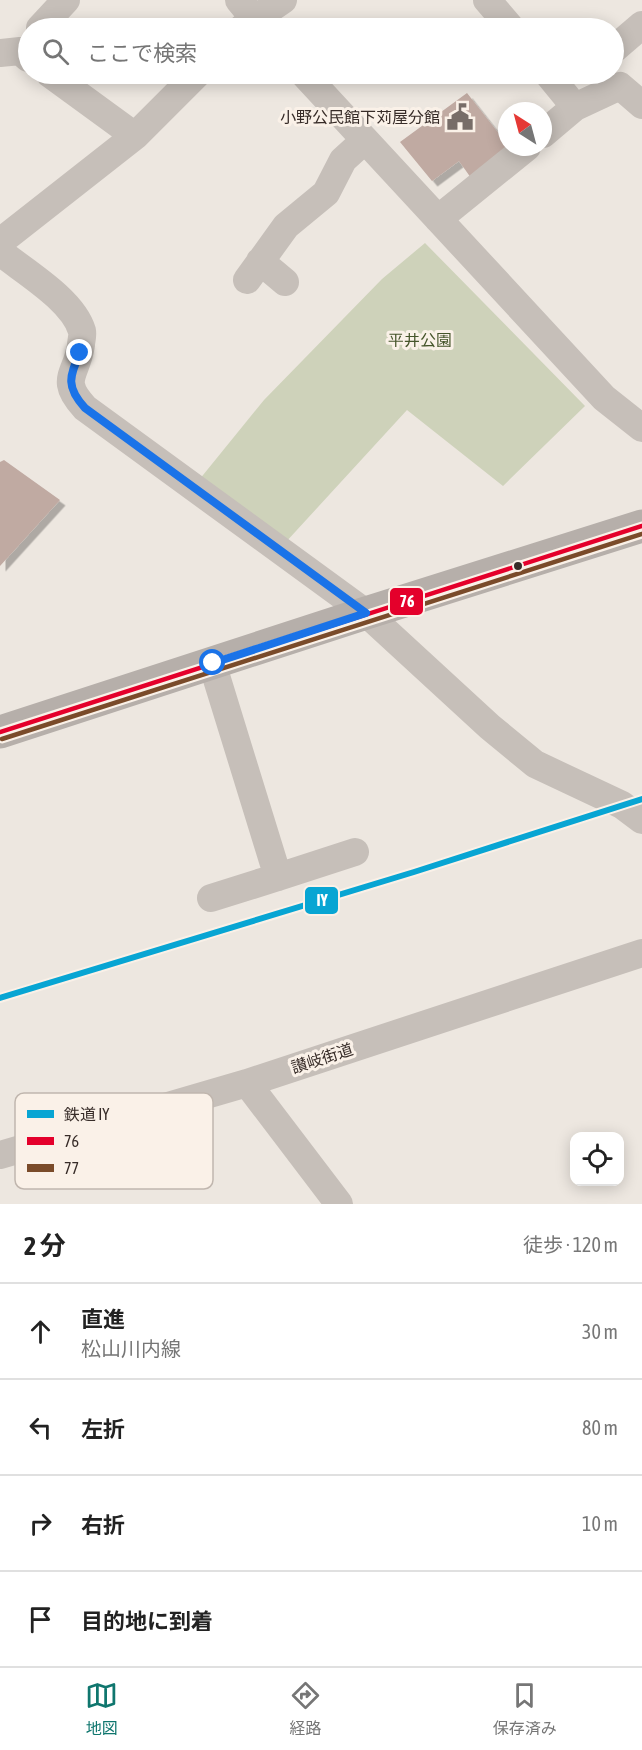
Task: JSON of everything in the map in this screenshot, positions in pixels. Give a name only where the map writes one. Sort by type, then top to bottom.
[{"type":"main road","points":[[0,732],[642,526]]},
{"type":"street","points":[[49,18],[66,0]]},
{"type":"street","points":[[251,18],[284,0]]},
{"type":"street","points":[[487,0],[502,18]]},
{"type":"street","points":[[624,40],[642,25]]},
{"type":"street","points":[[64,84],[135,136]]},
{"type":"street","points":[[0,242],[135,136],[187,84]]},
{"type":"street","points":[[313,84],[604,398],[642,428]]},
{"type":"street","points":[[556,84],[575,107]]},
{"type":"street","points":[[552,126],[575,107],[620,87],[642,105]]},
{"type":"street","points":[[285,282],[253,271],[286,226],[326,193],[343,160],[365,140]]},
{"type":"street","points":[[438,219],[516,156]]},
{"type":"street","points":[[0,252],[58,298],[74,315],[82,333],[80,353],[71,372],[71,388],[75,397],[85,408],[366,613],[490,727],[535,764],[622,805],[642,820]]},
{"type":"street","points":[[213,663],[278,877]]},
{"type":"street","points":[[211,898],[356,852]]},
{"type":"street","name":"讃岐街道","points":[[213,1093],[642,953]]},
{"type":"street","points":[[247,1083],[339,1204]]},
{"type":"street","name":"讃岐街道","points":[[0,1155],[15,1151]]},
{"type":"green space","name":"平井公園","points":[[425,243],[585,406],[503,486],[407,410],[285,543],[199,480],[264,400],[382,279]]},
{"type":"building","name":"小野公民館下苅屋分館","points":[[467,93],[498,133],[498,156],[471,178],[459,161],[432,181],[400,142]]},
{"type":"building","points":[[4,460],[60,500],[0,566],[0,462]]},
{"type":"rail line","name":"IY","points":[[0,998],[414,872],[642,799]]},
{"type":"transit line","name":"76","points":[[0,732],[642,526]]},
{"type":"transit line","name":"77","points":[[2,739],[642,534]]},
{"type":"place","name":"小野公民館下苅屋分館","points":[[460,117]]},
{"type":"route","points":[[80,353],[71,372],[71,388],[75,397],[85,408],[366,613],[213,663]]}]
